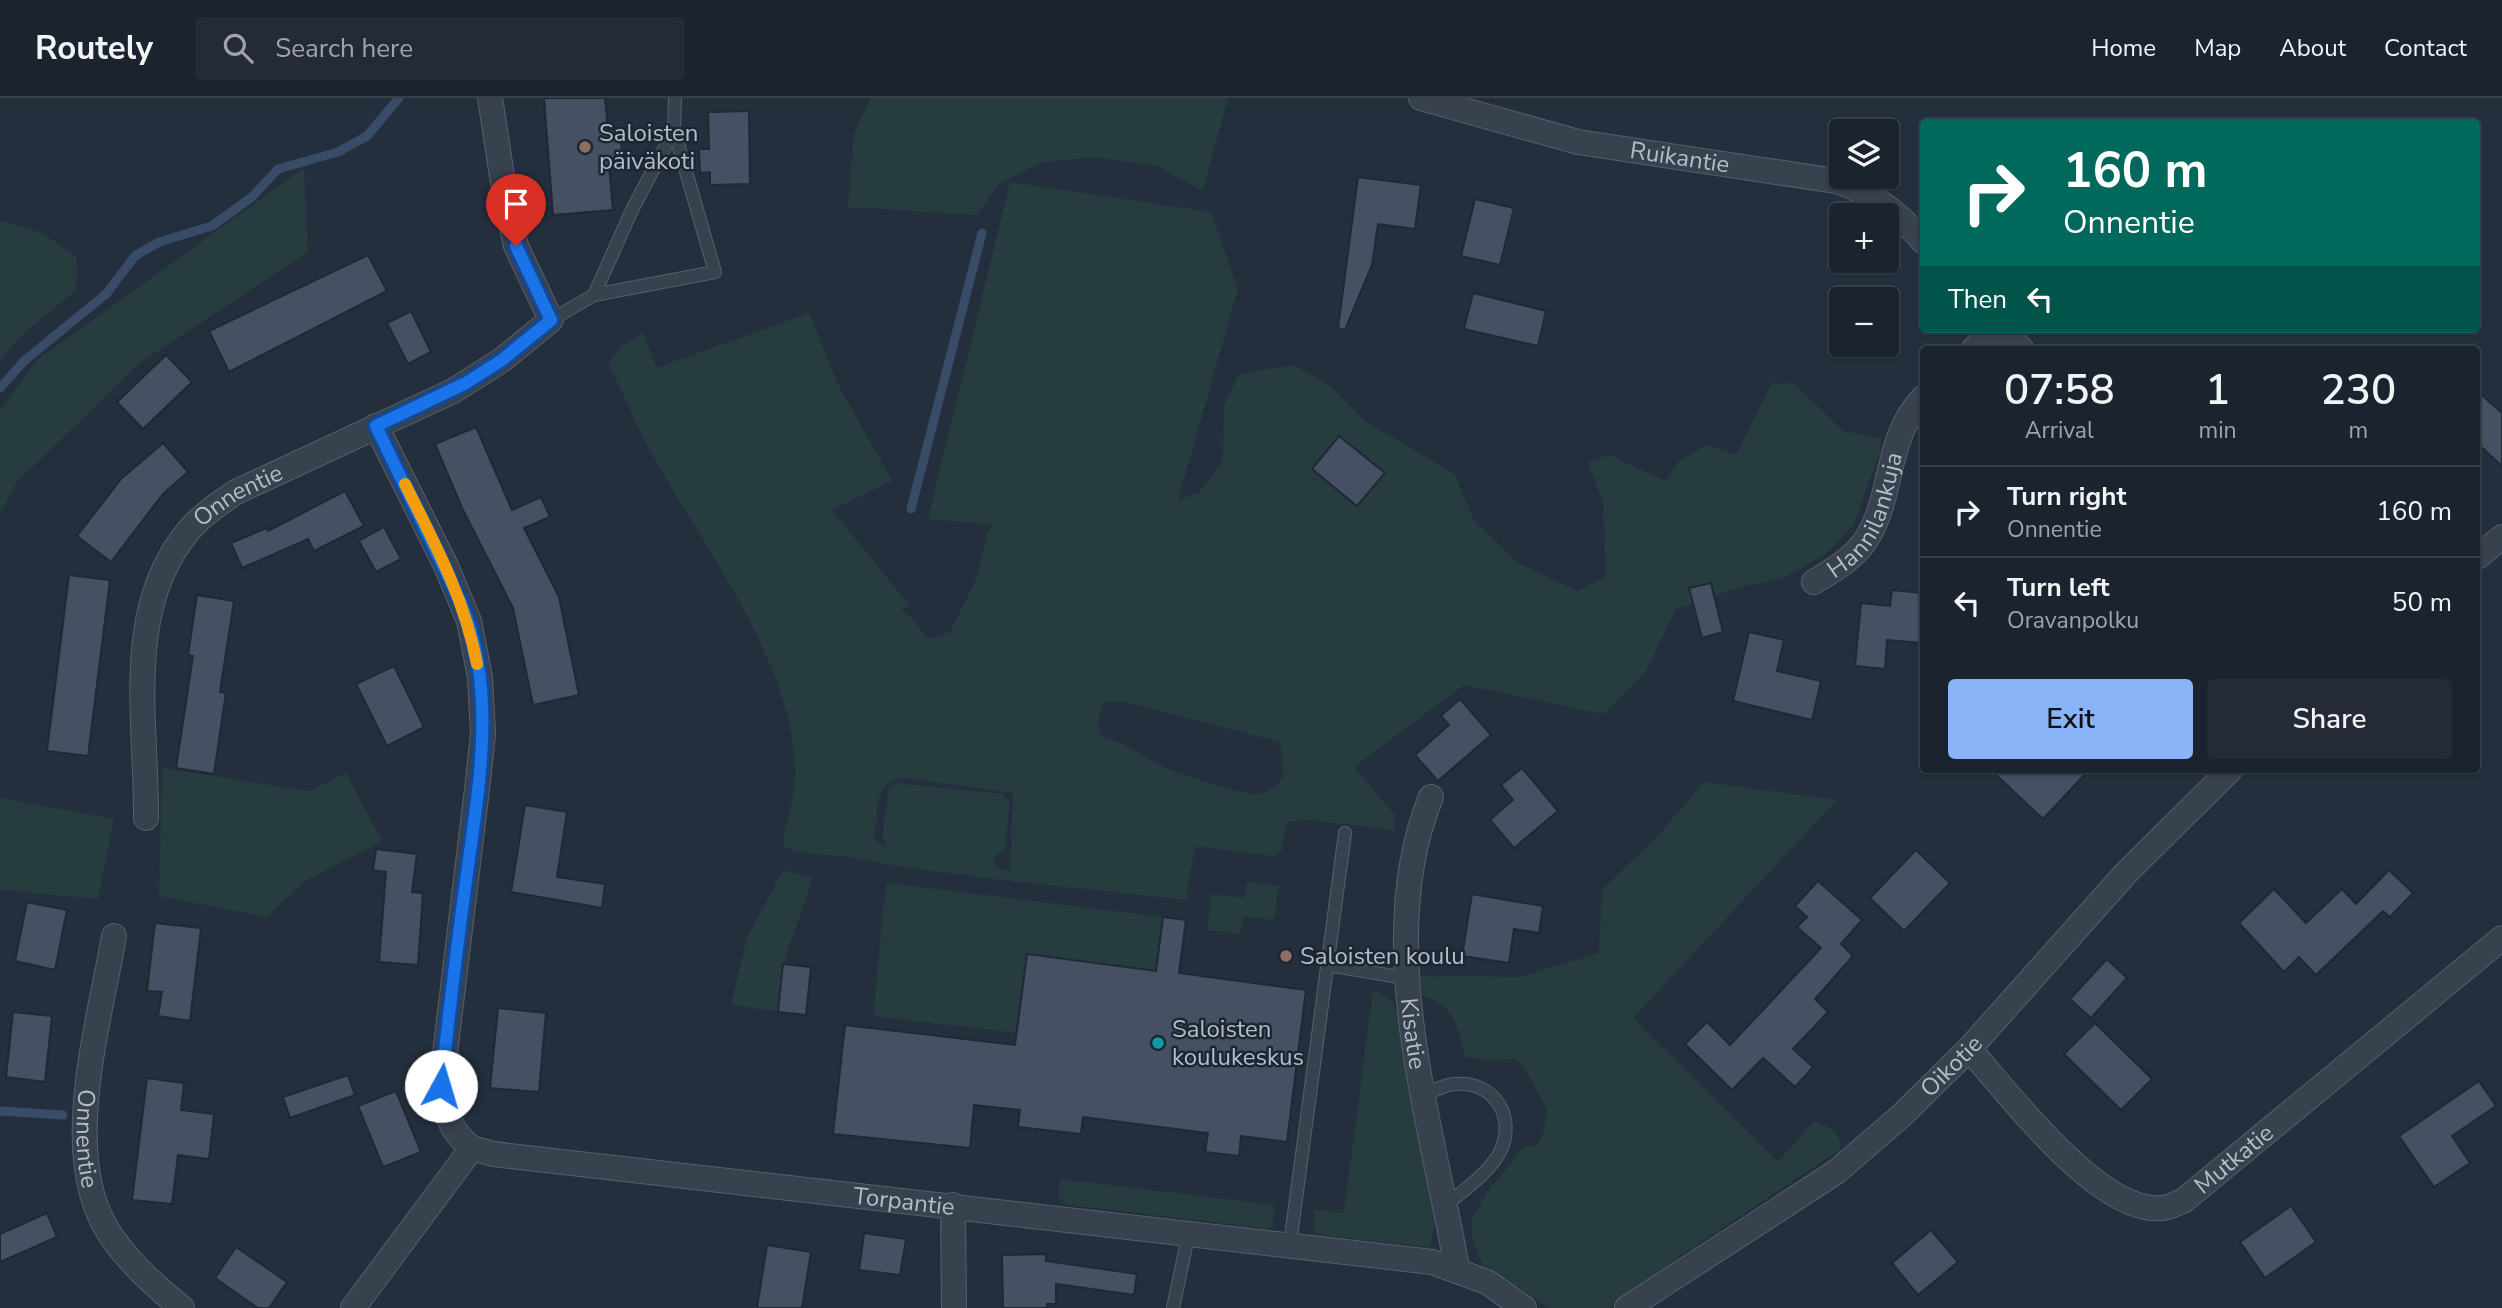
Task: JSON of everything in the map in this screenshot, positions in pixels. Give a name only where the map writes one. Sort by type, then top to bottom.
[{"type":"street","points":[[490,98],[506,202],[516,246],[551,320]]},
{"type":"street","name":"Ruikantie","points":[[1421,98],[1590,144],[1836,181],[1874,197],[1892,209],[1920,238]]},
{"type":"street","name":"Onnentie","points":[[146,818],[145,633],[152,599],[172,554],[206,512],[236,492],[470,381],[502,360],[551,320]]},
{"type":"street","points":[[1977,346],[1991,333]]},
{"type":"street","points":[[2005,333],[2018,346]]},
{"type":"street","name":"Hannilankuja","points":[[1814,582],[1850,559],[1867,540],[1876,520],[1891,460],[1902,432],[1920,403]]},
{"type":"street","points":[[353,1308],[472,1148],[458,1136],[450,1122],[441,1086],[479,775],[482,734],[480,677],[464,610],[446,566],[376,426]]},
{"type":"street","points":[[2480,555],[2502,537]]},
{"type":"street","name":"Oikotie","points":[[1627,1308],[1836,1172],[1901,1116],[1969,1049],[2126,873],[2227,773]]},
{"type":"street","name":"Kisatie","points":[[1430,797],[1414,850],[1405,978],[1457,1269]]},
{"type":"street","name":"Onnentie","points":[[114,936],[84,1112],[85,1153],[90,1185],[105,1227],[130,1258],[183,1308]]},
{"type":"street","name":"Mutkatie","points":[[1969,1049],[2077,1168],[2102,1188],[2130,1203],[2162,1208],[2183,1201],[2502,938]]},
{"type":"street","name":"Torpantie","points":[[472,1148],[493,1154],[1432,1262],[1487,1282],[1524,1308]]},
{"type":"street","points":[[953,1205],[954,1308]]},
{"type":"lane","points":[[551,320],[594,295],[715,272],[674,130],[675,98]]},
{"type":"lane","points":[[594,295],[632,210],[674,130]]},
{"type":"lane","points":[[1290,1244],[1345,833]]},
{"type":"lane","points":[[1328,965],[1405,978]]},
{"type":"lane","points":[[1424,1096],[1454,1084],[1467,1084],[1496,1098],[1503,1107],[1507,1120],[1506,1134],[1494,1161],[1446,1205]]},
{"type":"lane","points":[[1173,1308],[1189,1232]]},
{"type":"green space","points":[[871,98],[1228,98],[1203,191],[1157,166],[1095,157],[1040,163],[998,185],[977,215],[848,207],[854,133]]},
{"type":"green space","points":[[304,168],[308,252],[141,362],[16,483],[0,514],[0,411],[36,361]]},
{"type":"green space","points":[[1010,182],[1211,212],[1238,289],[1178,500],[1199,493],[1223,460],[1224,406],[1239,374],[1294,365],[1330,386],[1366,422],[1455,474],[1474,521],[1518,563],[1577,591],[1606,577],[1603,502],[1588,462],[1609,455],[1666,481],[1678,462],[1706,445],[1736,455],[1772,383],[1795,384],[1843,431],[1881,439],[1880,452],[1854,524],[1826,554],[1781,579],[1744,586],[1676,609],[1645,673],[1603,714],[1464,685],[1354,767],[1395,815],[1394,830],[1309,820],[1287,822],[1282,850],[1274,856],[1195,846],[1186,900],[974,876],[807,853],[784,847],[783,838],[793,796],[795,770],[790,727],[778,684],[738,599],[644,439],[608,362],[622,346],[643,333],[657,368],[809,313],[839,386],[892,481],[832,510],[910,606],[900,610],[910,616],[928,639],[950,632],[978,575],[987,533],[993,525],[928,519]],"holes":[[[1121,701],[1280,742],[1284,775],[1270,789],[1252,794],[1210,783],[1160,765],[1125,745],[1101,737],[1097,725],[1103,702]],[[904,778],[1013,793],[1010,872],[996,867],[994,857],[1005,849],[1010,803],[1002,794],[897,783],[889,788],[882,835],[887,848],[874,839],[881,792],[893,781]]]},
{"type":"green space","points":[[0,220],[42,233],[77,257],[76,290],[20,337],[0,360]]},
{"type":"green space","points":[[162,768],[309,791],[346,773],[382,841],[305,881],[267,917],[159,896]]},
{"type":"green space","points":[[1704,782],[1837,800],[1633,1018],[1778,1162],[1814,1121],[1833,1130],[1841,1149],[1683,1254],[1609,1308],[1549,1308],[1482,1263],[1472,1238],[1472,1219],[1485,1195],[1524,1147],[1537,1146],[1544,1131],[1547,1110],[1522,1063],[1513,1059],[1488,1061],[1466,1057],[1453,1019],[1443,1006],[1423,996],[1420,976],[1520,977],[1599,953],[1602,890],[1661,832]]},
{"type":"green space","points":[[0,798],[114,819],[98,899],[0,890]]},
{"type":"green space","points":[[783,870],[813,878],[783,964],[778,1012],[731,1004],[747,938]]},
{"type":"green space","points":[[1247,882],[1279,886],[1274,920],[1243,916],[1240,934],[1207,930],[1211,894],[1244,898]]},
{"type":"green space","points":[[886,883],[1163,917],[1160,943],[1183,946],[1179,974],[1027,954],[1017,1033],[873,1016]]},
{"type":"green space","points":[[1373,989],[1392,1001],[1396,1010],[1435,1221],[1430,1247],[1318,1235],[1313,1229],[1314,1210],[1344,1213]]},
{"type":"green space","points":[[1060,1179],[1274,1205],[1273,1226],[1268,1229],[1063,1204],[1059,1198]]},
{"type":"building","name":"Saloisten päiväkoti","points":[[544,98],[605,98],[608,130],[620,129],[623,165],[609,166],[613,210],[553,215]]},
{"type":"building","points":[[749,111],[750,184],[710,185],[710,172],[700,173],[699,149],[709,149],[708,112]]},
{"type":"building","points":[[1358,177],[1421,185],[1415,229],[1378,224],[1372,265],[1345,330],[1338,328]]},
{"type":"building","points":[[1475,199],[1514,208],[1500,265],[1461,256]]},
{"type":"building","points":[[368,255],[387,291],[229,372],[209,331]]},
{"type":"building","points":[[1473,293],[1546,311],[1538,346],[1464,329]]},
{"type":"building","points":[[411,311],[431,352],[408,364],[387,323]]},
{"type":"building","points":[[166,355],[192,382],[143,429],[117,402]]},
{"type":"building","points":[[2480,394],[2502,413],[2502,466],[2480,446]]},
{"type":"building","points":[[476,427],[512,510],[541,497],[550,517],[524,528],[559,597],[579,695],[533,705],[513,608],[462,508],[435,444]]},
{"type":"building","points":[[1339,436],[1385,473],[1357,506],[1312,469]]},
{"type":"building","points":[[163,443],[188,472],[163,494],[111,562],[77,536],[121,479]]},
{"type":"building","points":[[345,491],[364,526],[314,551],[308,539],[242,568],[231,543],[267,528],[268,531]]},
{"type":"building","points":[[384,527],[401,559],[376,572],[359,541]]},
{"type":"building","points":[[69,575],[110,580],[88,756],[47,751]]},
{"type":"building","points":[[1711,583],[1723,632],[1702,638],[1689,588]]},
{"type":"building","points":[[1892,590],[1920,593],[1920,643],[1887,640],[1885,669],[1855,666],[1861,603],[1890,606]]},
{"type":"building","points":[[197,595],[234,601],[220,692],[226,693],[214,774],[176,768],[193,656],[188,655]]},
{"type":"building","points":[[1749,632],[1784,640],[1777,671],[1821,681],[1812,720],[1733,701]]},
{"type":"building","points":[[394,666],[424,727],[387,746],[356,684]]},
{"type":"building","points":[[1460,699],[1491,735],[1438,781],[1415,755],[1449,725],[1441,716]]},
{"type":"building","points":[[1522,768],[1558,811],[1514,848],[1490,820],[1513,800],[1501,785]]},
{"type":"building","points":[[1994,773],[2086,773],[2043,819]]},
{"type":"building","points":[[525,805],[567,812],[557,877],[605,884],[602,908],[511,892]]},
{"type":"building","points":[[376,849],[417,854],[412,892],[423,893],[418,965],[379,962],[386,872],[373,870]]},
{"type":"building","points":[[1916,850],[1950,883],[1904,931],[1870,898]]},
{"type":"building","points":[[2389,870],[2413,893],[2390,917],[2383,911],[2316,975],[2299,957],[2284,972],[2239,923],[2274,889],[2306,923],[2342,889],[2356,904]]},
{"type":"building","points":[[1818,881],[1862,920],[1841,944],[1853,956],[1815,999],[1828,1012],[1793,1049],[1813,1067],[1795,1087],[1763,1058],[1732,1090],[1685,1044],[1707,1022],[1730,1045],[1821,948],[1797,927],[1807,917],[1795,906]]},
{"type":"building","points":[[1472,894],[1543,906],[1539,933],[1514,929],[1509,963],[1462,956]]},
{"type":"building","points":[[27,902],[67,910],[55,970],[15,961]]},
{"type":"building","name":"Saloisten koulukeskus","points":[[1163,917],[1186,920],[1179,973],[1306,990],[1287,1142],[1241,1136],[1239,1156],[1205,1152],[1208,1133],[1083,1117],[1081,1134],[1018,1127],[1020,1110],[974,1105],[970,1148],[833,1134],[845,1025],[1015,1045],[1027,954],[1156,971]]},
{"type":"building","points":[[155,923],[201,928],[190,1021],[158,1016],[162,992],[147,991]]},
{"type":"building","points":[[2107,959],[2127,978],[2091,1018],[2070,999]]},
{"type":"building","points":[[783,964],[811,967],[806,1015],[778,1012]]},
{"type":"building","points":[[498,1008],[546,1013],[539,1092],[490,1088]]},
{"type":"building","points":[[13,1012],[52,1016],[45,1082],[6,1077]]},
{"type":"building","points":[[2095,1023],[2152,1079],[2121,1110],[2064,1054]]},
{"type":"building","points":[[348,1075],[355,1095],[290,1118],[283,1097]]},
{"type":"building","points":[[147,1078],[184,1083],[181,1110],[214,1114],[209,1159],[178,1155],[172,1204],[132,1200]]},
{"type":"building","points":[[2479,1081],[2496,1106],[2452,1136],[2470,1163],[2434,1187],[2399,1136]]},
{"type":"building","points":[[396,1091],[421,1152],[383,1167],[358,1106]]},
{"type":"building","points":[[2291,1206],[2316,1242],[2265,1278],[2240,1242]]},
{"type":"building","points":[[47,1213],[57,1237],[0,1262],[0,1234]]},
{"type":"building","points":[[1931,1230],[1958,1262],[1918,1295],[1892,1263]]},
{"type":"building","points":[[864,1233],[906,1239],[900,1275],[859,1270]]},
{"type":"building","points":[[767,1245],[811,1252],[802,1308],[757,1308]]},
{"type":"building","points":[[236,1247],[287,1282],[269,1308],[258,1308],[215,1278]]},
{"type":"building","points":[[1046,1254],[1046,1261],[1137,1274],[1134,1295],[1056,1284],[1056,1304],[1047,1304],[1047,1308],[1003,1308],[1002,1255]]},
{"type":"waterway","points":[[0,388],[24,361],[106,294],[135,256],[159,242],[212,226],[252,197],[278,169],[338,152],[367,136],[399,98]]},
{"type":"waterway","points":[[911,509],[982,233]]},
{"type":"waterway","points":[[0,1111],[63,1115]]},
{"type":"slow traffic","points":[[405,484],[446,566],[469,621],[477,664]]},
{"type":"place","name":"Saloisten päiväkoti","points":[[585,147]]},
{"type":"place","name":"Saloisten koulu","points":[[1286,956]]},
{"type":"place","name":"Saloisten koulukeskus","points":[[1158,1043]]},
{"type":"route","points":[[441,1086],[480,762],[480,677],[469,621],[446,566],[376,426],[453,391],[502,360],[551,320],[516,246]]}]
